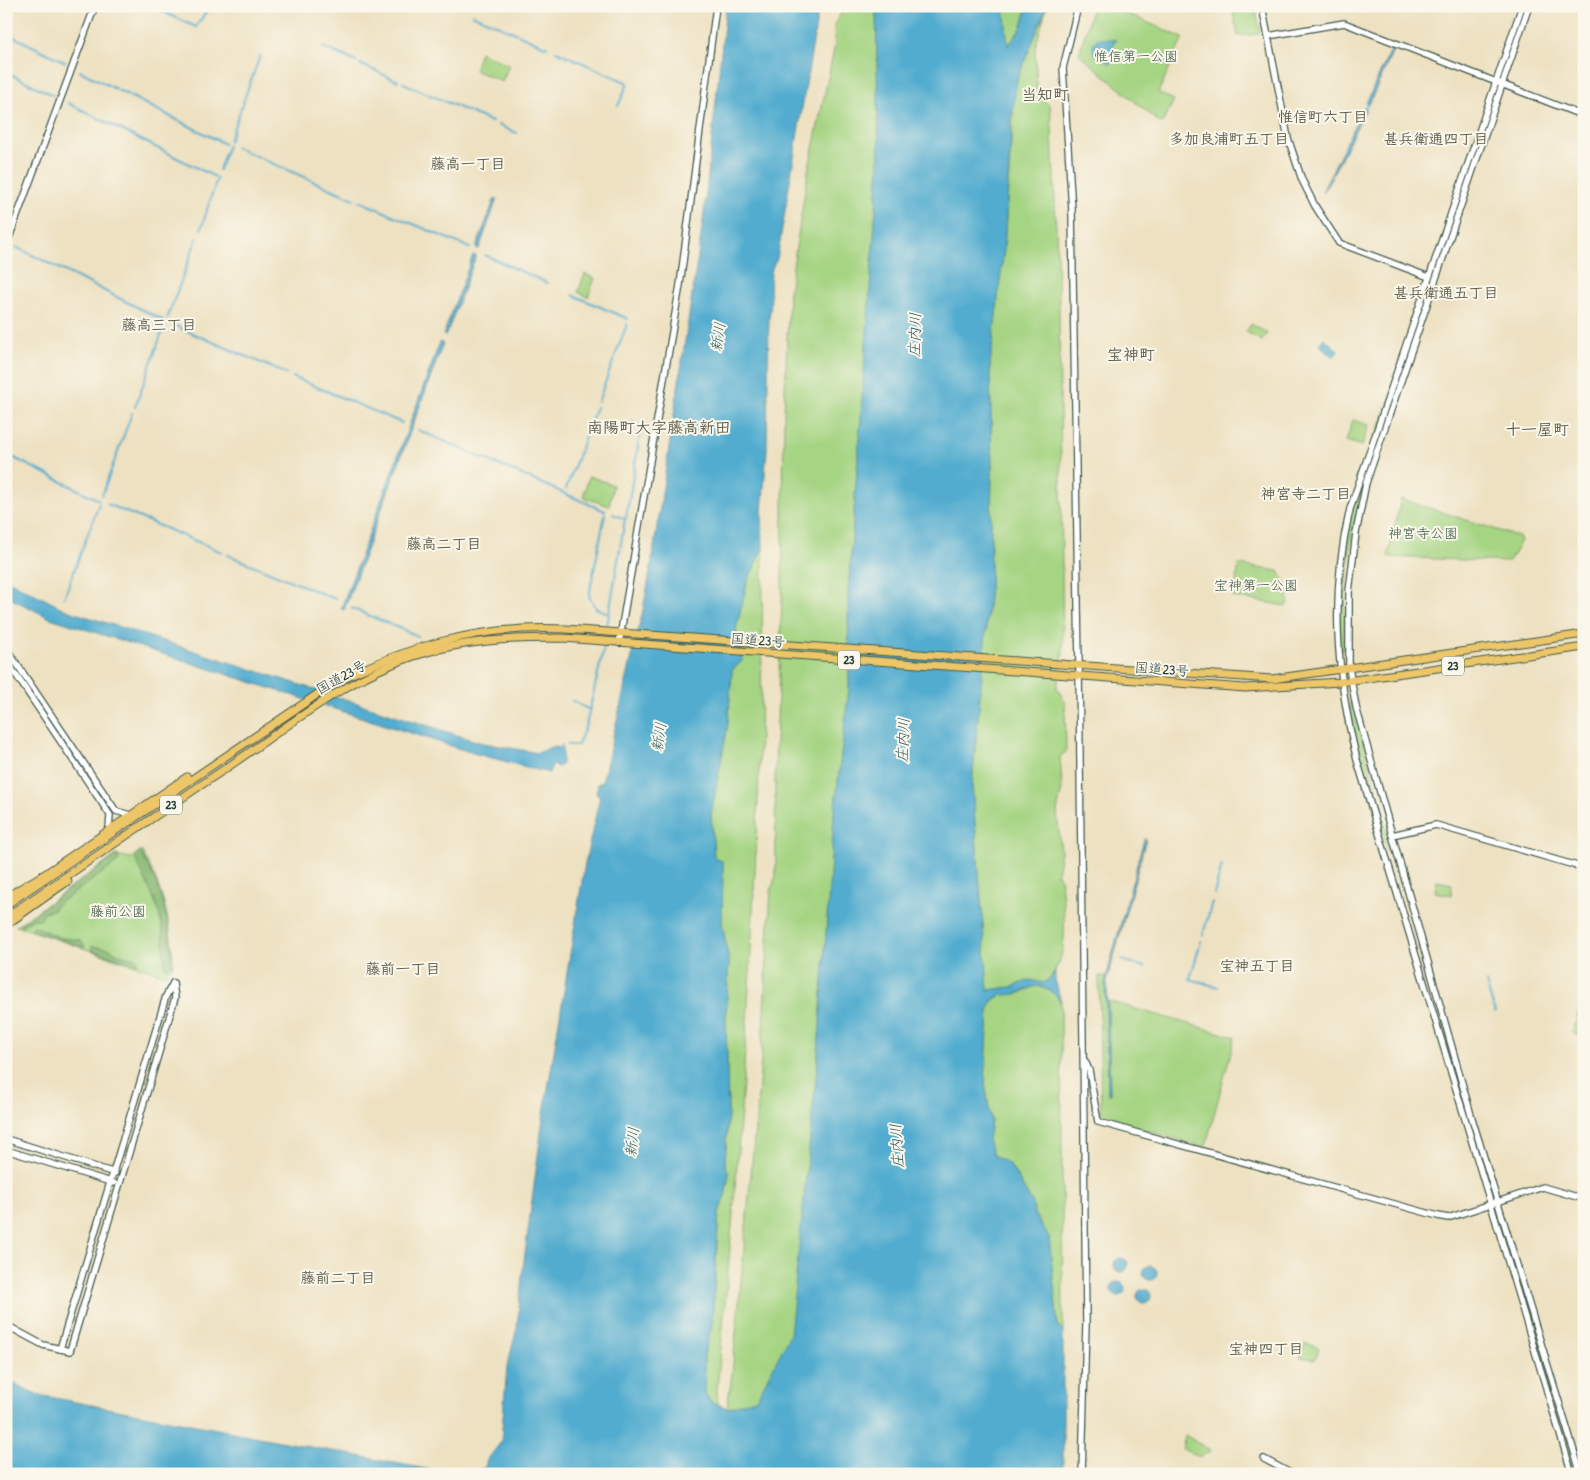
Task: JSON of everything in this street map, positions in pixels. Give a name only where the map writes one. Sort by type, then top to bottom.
[{"type":"highway","name":"国道23号","points":[[6,906],[328,686],[382,660],[439,641],[506,630],[546,628],[1272,679],[1584,634]]},
{"type":"highway","name":"国道23号","points":[[6,917],[104,852],[337,691],[385,667],[442,648],[486,640],[563,638],[1079,676],[1270,688],[1351,681],[1584,648]]},
{"type":"highway","points":[[6,897],[260,729],[284,716]]},
{"type":"highway","points":[[6,926],[104,852]]},
{"type":"street","points":[[6,246],[95,6]]},
{"type":"street","points":[[621,643],[679,295],[705,105],[716,6]]},
{"type":"street","points":[[1078,6],[1063,68],[1072,211],[1080,667],[1086,1324],[1082,1474]]},
{"type":"street","points":[[1262,6],[1294,159],[1315,206],[1339,243],[1429,278]]},
{"type":"street","points":[[1522,6],[1359,480],[1346,524],[1340,555],[1336,611],[1340,682],[1345,711],[1362,776],[1580,1473]]},
{"type":"street","points":[[1530,6],[1366,483],[1356,533],[1349,592],[1349,668],[1363,737],[1572,1474]]},
{"type":"street","points":[[1268,36],[1339,22],[1584,116]]},
{"type":"street","points":[[6,648],[116,811],[130,815]]},
{"type":"street","points":[[6,660],[110,816],[109,829]]},
{"type":"street","points":[[1392,835],[1436,825],[1584,868]]},
{"type":"street","points":[[6,1325],[43,1345],[60,1349],[70,1351],[175,998],[172,983],[166,996],[60,1349]]},
{"type":"street","points":[[1084,1060],[1089,1070],[1098,1122],[1438,1216],[1448,1218],[1544,1187],[1584,1198]]},
{"type":"street","points":[[6,1139],[122,1175]]},
{"type":"street","points":[[6,1150],[119,1185]]},
{"type":"street","points":[[1264,1459],[1292,1474]]},
{"type":"green space","points":[[845,6],[876,6],[879,167],[848,594],[849,688],[834,815],[817,1069],[784,1402],[717,1474],[732,1375],[761,1063],[771,890],[776,876],[775,769],[782,600],[784,415],[789,292],[808,172],[835,45],[834,26]]},
{"type":"green space","points":[[1004,6],[1028,6],[1021,28],[1007,47]]},
{"type":"green space","name":"惟信第一公園","points":[[1093,6],[1110,6],[1183,38],[1158,93],[1174,100],[1163,122],[1160,123],[1079,54]]},
{"type":"green space","points":[[1232,6],[1255,6],[1260,31],[1258,34],[1238,36]]},
{"type":"green space","points":[[1047,7],[1035,48],[1037,87],[1040,96],[1050,106],[1059,307],[1063,654],[1057,688],[1065,702],[1066,752],[1060,756],[1062,788],[1057,811],[1061,852],[1057,873],[1061,879],[1064,935],[1063,949],[1059,962],[1053,974],[1044,983],[1030,980],[1012,987],[988,990],[972,784],[990,585],[992,469],[990,365],[1004,248],[1014,99],[1017,80]]},
{"type":"green space","points":[[480,52],[509,65],[502,82],[474,70]]},
{"type":"green space","points":[[585,274],[595,278],[588,297],[578,292]]},
{"type":"green space","points":[[1251,324],[1267,333],[1262,341],[1246,332]]},
{"type":"green space","points":[[1396,380],[1393,395],[1362,489],[1352,534],[1345,603],[1344,649],[1340,649],[1340,579],[1348,527],[1356,494]]},
{"type":"green space","points":[[1353,420],[1369,425],[1362,446],[1346,441]]},
{"type":"green space","points":[[589,476],[613,485],[609,506],[583,497]]},
{"type":"green space","name":"神宮寺公園","points":[[1401,499],[1519,537],[1521,541],[1509,562],[1390,557],[1388,556]]},
{"type":"green space","points":[[763,547],[759,758],[750,968],[736,1178],[717,1388],[718,1405],[711,1402],[705,1393],[704,1355],[712,1325],[719,1212],[725,1196],[729,1174],[725,1164],[728,1112],[726,1015],[729,962],[722,923],[723,862],[714,857],[711,814],[728,724],[732,670],[742,661],[736,629],[747,583]]},
{"type":"green space","name":"宝神第一公園","points":[[1239,565],[1279,571],[1288,590],[1288,604],[1286,606],[1233,597]]},
{"type":"green space","points":[[1353,703],[1390,843],[1392,865],[1359,757],[1349,704]]},
{"type":"green space","name":"藤前公園","points":[[141,850],[160,891],[171,934],[173,965],[165,975],[16,926],[116,855],[131,858]]},
{"type":"green space","points":[[140,852],[160,892],[164,906],[170,935],[172,964],[168,968],[165,966],[162,926],[157,906],[135,857]]},
{"type":"green space","points":[[116,856],[119,857],[118,862],[55,906],[54,910],[44,912],[40,920],[34,919],[21,926],[21,923]]},
{"type":"green space","points":[[1437,881],[1452,884],[1451,895],[1435,892]]},
{"type":"green space","points":[[34,926],[61,938],[80,940],[85,946],[83,947],[31,930]]},
{"type":"green space","points":[[92,946],[111,949],[116,953],[136,958],[138,964],[91,950]]},
{"type":"green space","points":[[1099,976],[1106,976],[1108,1094],[1110,1093],[1108,1001],[1235,1037],[1204,1147],[1101,1118]]},
{"type":"green space","points":[[1038,986],[1056,994],[1061,1002],[1063,1331],[1058,1327],[1049,1237],[1034,1214],[1033,1204],[1010,1165],[993,1155],[988,1140],[991,1121],[985,1083],[989,1009],[992,1001],[1000,996],[1023,992]]},
{"type":"green space","points":[[1580,1007],[1584,1007],[1584,1037],[1573,1032]]},
{"type":"green space","points":[[1305,1343],[1319,1348],[1316,1359],[1300,1358]]},
{"type":"green space","points":[[1185,1435],[1210,1450],[1208,1454],[1204,1453],[1202,1458],[1182,1449]]},
{"type":"green space","points":[[1111,1466],[1124,1474],[1089,1474],[1089,1467],[1109,1472]]},
{"type":"water","points":[[726,6],[819,6],[777,259],[771,271],[767,449],[762,513],[763,547],[747,583],[736,629],[742,661],[732,670],[728,724],[711,814],[714,857],[723,862],[722,923],[729,962],[726,1015],[728,1112],[725,1164],[729,1174],[725,1196],[719,1212],[712,1325],[704,1355],[705,1393],[711,1402],[728,1408],[757,1398],[790,1335],[817,1069],[834,815],[849,688],[848,594],[879,167],[876,6],[1004,6],[1008,46],[1021,28],[1028,6],[1047,6],[1017,80],[1012,115],[1004,248],[990,365],[992,469],[990,585],[972,784],[988,990],[1012,987],[1030,980],[1044,983],[1052,977],[1055,970],[1055,979],[1061,1002],[1048,989],[1039,986],[1017,994],[1000,996],[992,1001],[989,1009],[985,1083],[991,1121],[988,1140],[993,1155],[1010,1165],[1033,1204],[1034,1214],[1049,1237],[1058,1327],[1063,1331],[1063,1474],[472,1474],[485,1467],[487,1460],[501,1442],[507,1367],[517,1328],[542,1125],[585,863],[600,796],[596,794],[598,783],[602,783],[643,610],[651,567],[703,222]]},
{"type":"water","points":[[1098,38],[1116,40],[1112,47],[1115,55],[1110,64],[1095,55],[1093,44]]},
{"type":"water","points":[[1393,46],[1395,47],[1369,104],[1366,103]]},
{"type":"water","points":[[1363,108],[1366,109],[1323,193],[1322,192]]},
{"type":"water","points":[[495,198],[497,199],[479,249],[476,248]]},
{"type":"water","points":[[473,255],[476,256],[446,336],[443,335]]},
{"type":"water","points":[[1324,338],[1339,351],[1333,357],[1319,344]]},
{"type":"water","points":[[440,342],[443,344],[344,610],[341,609]]},
{"type":"water","points":[[6,579],[66,610],[479,742],[538,753],[553,746],[562,749],[562,764],[558,767],[552,765],[549,773],[473,753],[50,618],[6,596]]},
{"type":"water","points":[[1144,839],[1146,839],[1107,981],[1110,1094],[1108,1094],[1105,982]]},
{"type":"water","points":[[1118,1258],[1124,1258],[1128,1265],[1124,1272],[1118,1272],[1114,1268],[1114,1262]]},
{"type":"water","points":[[1147,1266],[1153,1266],[1157,1273],[1153,1280],[1147,1280],[1143,1276],[1143,1270]]},
{"type":"water","points":[[1115,1282],[1121,1282],[1125,1289],[1121,1296],[1115,1296],[1111,1292],[1111,1286]]},
{"type":"water","points":[[1141,1289],[1147,1289],[1151,1296],[1147,1303],[1141,1303],[1137,1299],[1137,1293]]},
{"type":"water","points":[[6,1380],[39,1395],[452,1474],[6,1474]]},
{"type":"waterway","points":[[150,6],[196,27],[210,6]]},
{"type":"waterway","points":[[472,14],[547,47]]},
{"type":"waterway","points":[[6,33],[65,62]]},
{"type":"waterway","points":[[323,47],[357,62]]},
{"type":"waterway","points":[[556,51],[628,83],[618,106]]},
{"type":"waterway","points":[[229,141],[260,56]]},
{"type":"waterway","points":[[360,64],[398,81]]},
{"type":"waterway","points":[[80,71],[225,144]]},
{"type":"waterway","points":[[6,72],[53,95]]},
{"type":"waterway","points":[[403,83],[492,122]]},
{"type":"waterway","points":[[1364,110],[1368,101]]},
{"type":"waterway","points":[[68,103],[215,177]]},
{"type":"waterway","points":[[498,125],[517,133]]},
{"type":"waterway","points":[[219,170],[228,145]]},
{"type":"waterway","points":[[235,147],[354,199]]},
{"type":"waterway","points":[[201,229],[217,178]]},
{"type":"waterway","points":[[359,201],[470,248]]},
{"type":"waterway","points":[[167,319],[197,238]]},
{"type":"waterway","points":[[16,247],[163,320]]},
{"type":"waterway","points":[[485,255],[547,283]]},
{"type":"waterway","points":[[573,295],[628,319]]},
{"type":"waterway","points":[[598,402],[627,324]]},
{"type":"waterway","points":[[173,325],[287,374]]},
{"type":"waterway","points":[[135,407],[164,327]]},
{"type":"waterway","points":[[293,377],[402,423]]},
{"type":"waterway","points":[[566,489],[596,407]]},
{"type":"waterway","points":[[102,495],[132,413]]},
{"type":"waterway","points":[[626,518],[641,429],[632,422]]},
{"type":"waterway","points":[[418,430],[605,511]]},
{"type":"waterway","points":[[6,454],[99,500]]},
{"type":"waterway","points":[[64,598],[99,504]]},
{"type":"waterway","points":[[107,504],[222,552]]},
{"type":"waterway","points":[[605,514],[589,596],[596,608],[608,613]]},
{"type":"waterway","points":[[605,638],[625,519],[613,514]]},
{"type":"waterway","points":[[228,555],[335,599]]},
{"type":"waterway","points":[[351,608],[418,636]]},
{"type":"waterway","points":[[567,745],[578,745],[586,725],[605,643]]},
{"type":"waterway","points":[[572,701],[588,709]]},
{"type":"waterway","points":[[560,750],[562,745]]},
{"type":"waterway","points":[[1214,894],[1222,865]]},
{"type":"waterway","points":[[1203,935],[1212,902]]},
{"type":"waterway","points":[[1201,941],[1190,979],[1218,987]]},
{"type":"waterway","points":[[1122,960],[1145,967]]},
{"type":"waterway","points":[[1486,983],[1495,1012]]},
{"type":"district","name":"当知町","points":[[1045,94]]},
{"type":"district","name":"惟信町六丁目","points":[[1323,117]]},
{"type":"district","name":"多加良浦町五丁目","points":[[1229,139]]},
{"type":"district","name":"甚兵衛通四丁目","points":[[1436,139]]},
{"type":"district","name":"藤高一丁目","points":[[468,164]]},
{"type":"district","name":"甚兵衛通五丁目","points":[[1446,293]]},
{"type":"district","name":"藤高三丁目","points":[[159,325]]},
{"type":"district","name":"宝神町","points":[[1131,354]]},
{"type":"district","name":"南陽町大字藤高新田","points":[[659,427]]},
{"type":"district","name":"十一屋町","points":[[1537,429]]},
{"type":"district","name":"神宮寺二丁目","points":[[1306,494]]},
{"type":"district","name":"藤高二丁目","points":[[444,544]]},
{"type":"district","name":"宝神五丁目","points":[[1257,966]]},
{"type":"district","name":"藤前一丁目","points":[[403,969]]},
{"type":"district","name":"藤前二丁目","points":[[338,1278]]},
{"type":"district","name":"宝神四丁目","points":[[1266,1349]]},
{"type":"water label","name":"庄内川","points":[[915,335]]},
{"type":"water label","name":"新川","points":[[718,337]]},
{"type":"water label","name":"新川","points":[[659,737]]},
{"type":"water label","name":"庄内川","points":[[903,740]]},
{"type":"water label","name":"新川","points":[[632,1142]]},
{"type":"water label","name":"庄内川","points":[[897,1146]]}]
